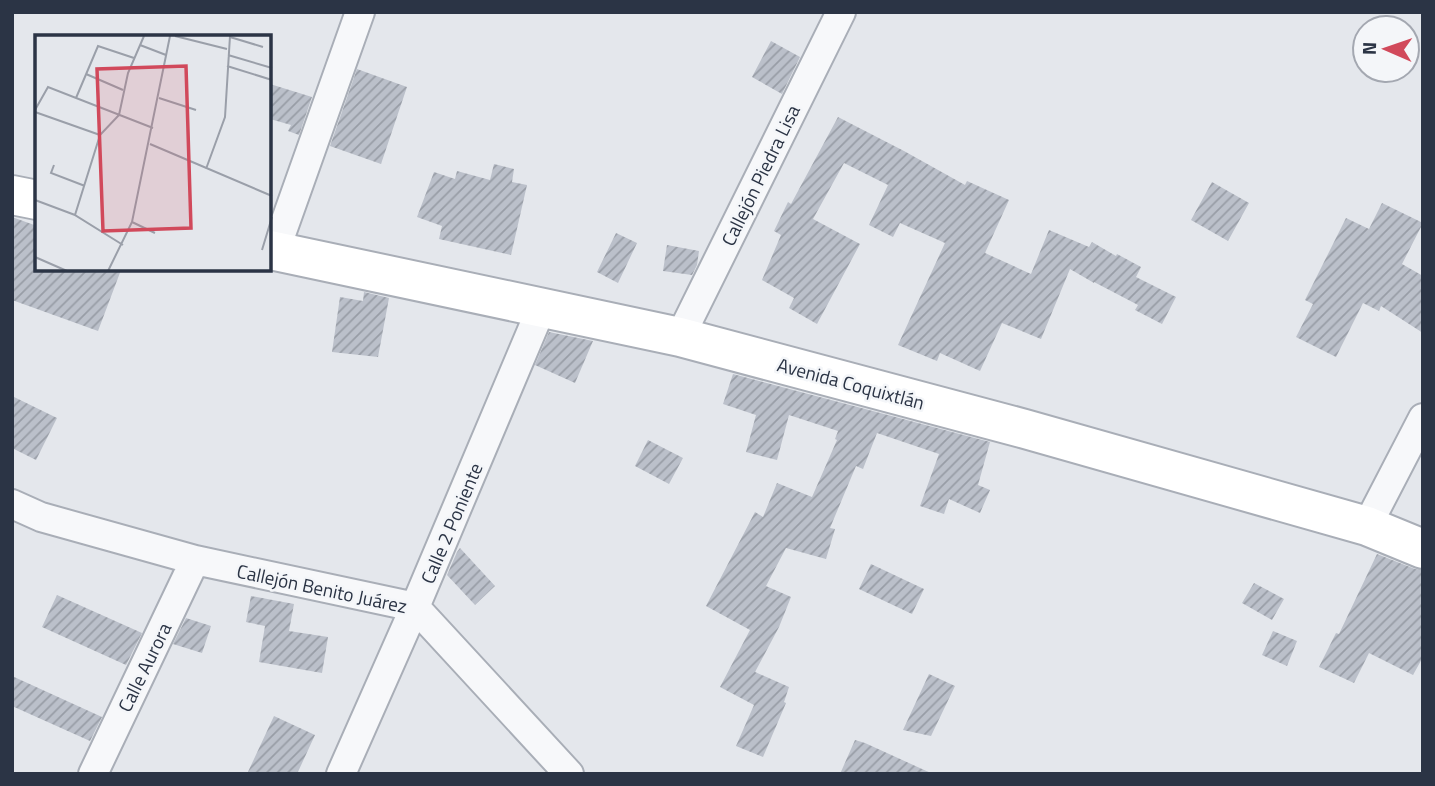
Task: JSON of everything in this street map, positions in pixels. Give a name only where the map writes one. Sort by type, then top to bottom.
[{"type":"street","points":[[272,251],[360,12]]},
{"type":"street","name":"Callejón Piedra Lisa","points":[[680,337],[841,12]]},
{"type":"street","points":[[12,195],[35,200]]},
{"type":"street","name":"Avenida Coquixtlán","points":[[272,251],[680,337],[1025,429],[1367,526],[1423,550]]},
{"type":"street","name":"Calle 2 Poniente","points":[[341,774],[541,309]]},
{"type":"street","points":[[1367,526],[1423,418]]},
{"type":"street","name":"Callejón Benito Juárez","points":[[12,504],[41,517],[195,561],[415,607],[569,774]]},
{"type":"street","name":"Calle Aurora","points":[[93,774],[195,561]]},
{"type":"building","points":[[771,41],[800,57],[782,94],[752,77]]},
{"type":"building","points":[[357,69],[407,87],[381,164],[330,146]]},
{"type":"building","points":[[271,84],[312,97],[299,135],[288,131],[291,125],[271,119]]},
{"type":"building","points":[[838,117],[965,185],[967,181],[1009,200],[985,253],[1031,274],[1049,230],[1089,247],[1092,242],[1141,267],[1136,277],[1176,297],[1162,324],[1135,310],[1138,305],[1070,269],[1041,339],[1002,323],[980,371],[940,353],[937,361],[898,345],[945,243],[900,223],[893,237],[869,225],[888,185],[844,163],[813,219],[860,244],[817,324],[789,308],[794,298],[762,280],[781,235],[774,231]]},
{"type":"building","points":[[494,164],[514,169],[512,182],[527,185],[511,255],[439,239],[442,226],[417,217],[434,172],[455,179],[457,171],[490,180]]},
{"type":"building","points":[[1212,182],[1249,203],[1228,241],[1191,220]]},
{"type":"building","points":[[1382,203],[1423,223],[1402,264],[1423,276],[1423,333],[1381,306],[1379,311],[1363,303],[1336,357],[1296,337],[1313,304],[1305,300],[1346,218],[1369,229]]},
{"type":"building","points":[[12,217],[35,225],[35,271],[121,271],[98,331],[12,300]]},
{"type":"building","points":[[616,233],[637,243],[618,283],[597,272]]},
{"type":"building","points":[[667,245],[699,251],[692,275],[663,271]]},
{"type":"building","points":[[364,292],[389,298],[378,357],[332,352],[340,297],[363,301]]},
{"type":"building","points":[[549,332],[593,341],[575,383],[535,365]]},
{"type":"building","points":[[733,374],[990,442],[978,485],[990,490],[980,513],[949,499],[944,514],[920,506],[939,454],[877,433],[863,469],[856,466],[830,528],[835,529],[826,559],[786,548],[766,586],[791,597],[779,627],[755,672],[789,687],[784,702],[786,703],[763,757],[736,746],[754,705],[720,687],[750,630],[706,606],[755,512],[763,517],[777,483],[812,497],[837,440],[838,431],[789,415],[777,460],[746,452],[756,415],[723,404]]},
{"type":"building","points":[[12,396],[57,418],[36,460],[12,448]]},
{"type":"building","points":[[648,440],[683,458],[669,484],[635,466]]},
{"type":"building","points":[[460,548],[495,586],[475,605],[447,575]]},
{"type":"building","points":[[1377,554],[1423,570],[1423,657],[1413,675],[1369,653],[1354,683],[1319,667],[1336,633],[1339,634]]},
{"type":"building","points":[[871,564],[924,589],[912,614],[859,589]]},
{"type":"building","points":[[1254,583],[1284,599],[1272,620],[1242,603]]},
{"type":"building","points":[[57,595],[142,633],[126,665],[42,627]]},
{"type":"building","points":[[251,596],[294,604],[289,631],[328,637],[322,673],[259,662],[265,626],[246,622]]},
{"type":"building","points":[[186,618],[211,626],[202,653],[173,644]]},
{"type":"building","points":[[1273,631],[1297,641],[1287,666],[1262,655]]},
{"type":"building","points":[[929,674],[955,686],[931,736],[903,730]]},
{"type":"building","points":[[12,676],[102,717],[90,741],[12,706]]},
{"type":"building","points":[[274,716],[315,735],[297,774],[247,774]]},
{"type":"building","points":[[855,740],[865,743],[933,774],[840,774]]}]
